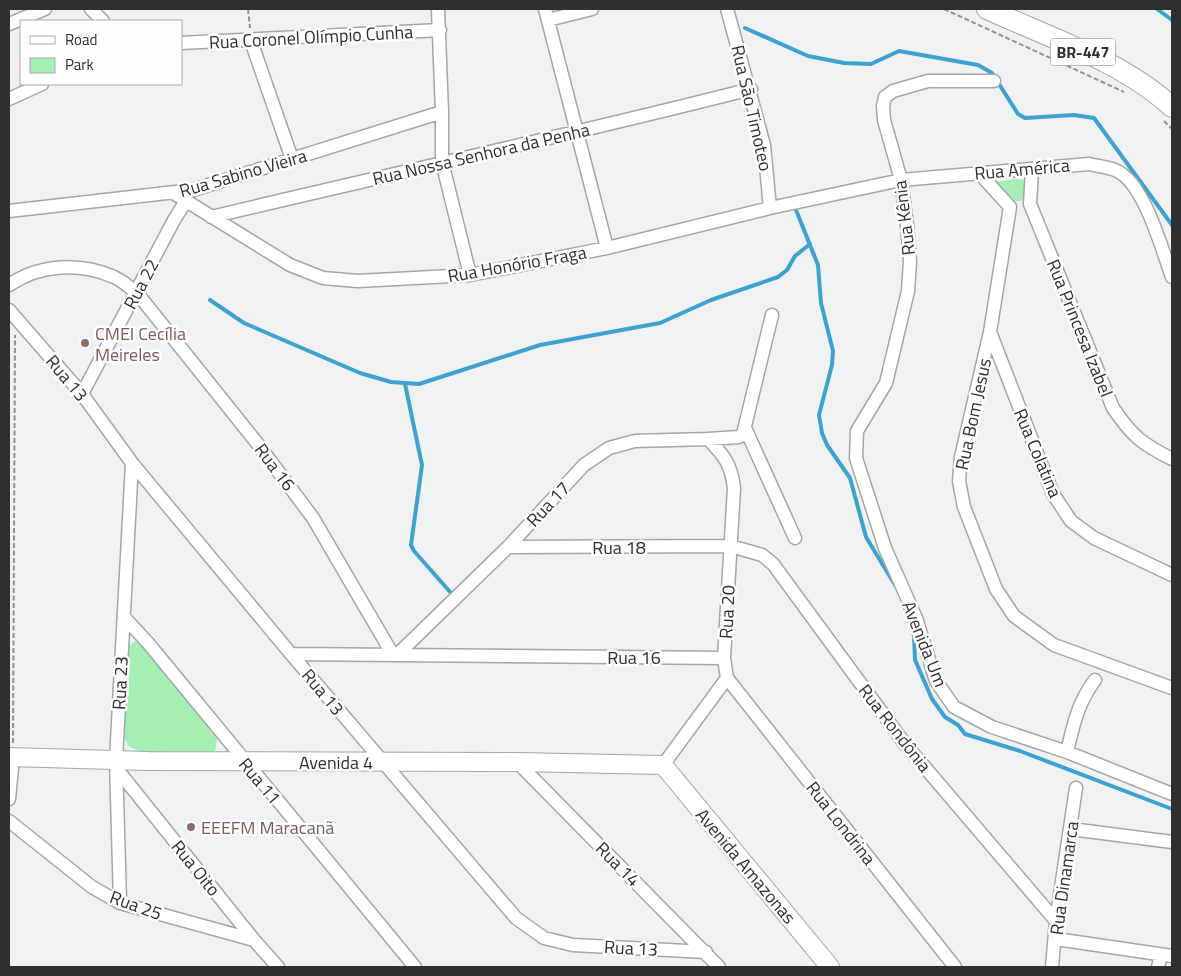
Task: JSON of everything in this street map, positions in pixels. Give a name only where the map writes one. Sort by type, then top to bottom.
[{"type":"main road","name":"BR-447","points":[[987,9],[1111,65],[1140,82],[1167,113]]},
{"type":"street","points":[[9,24],[44,9]]},
{"type":"street","points":[[91,9],[102,20]]},
{"type":"street","points":[[438,9],[442,162],[470,276]]},
{"type":"street","points":[[592,9],[546,14],[607,248]]},
{"type":"street","name":"Rua São Timoteo","points":[[727,9],[751,89],[764,146],[770,208]]},
{"type":"street","name":"Rua Coronel Olímpio Cunha","points":[[182,43],[440,30]]},
{"type":"street","points":[[251,41],[292,159]]},
{"type":"street","name":"Rua Kênia","points":[[855,442],[857,430],[886,383],[908,291],[910,261],[901,180],[884,120],[882,106],[885,97],[893,92],[928,81],[994,81]]},
{"type":"street","points":[[9,99],[40,85]]},
{"type":"street","name":"Rua Nossa Senhora da Penha","points":[[211,217],[442,162],[576,134],[751,89]]},
{"type":"street","name":"Rua Sabino Vieira","points":[[9,211],[175,194],[442,112]]},
{"type":"street","name":"Rua América","points":[[786,205],[901,180],[1089,164],[1116,170],[1132,182],[1141,197],[1172,277]]},
{"type":"street","name":"Rua Princesa Izabel","points":[[1032,170],[1030,204],[1113,408],[1128,431],[1147,446],[1172,459]]},
{"type":"street","points":[[979,172],[1010,207],[1030,204]]},
{"type":"street","name":"Rua Honório Fraga","points":[[175,194],[290,265],[323,278],[358,281],[470,276],[607,248],[786,205]]},
{"type":"street","name":"Rua 22","points":[[82,394],[174,220],[186,201]]},
{"type":"street","name":"Rua Bom Jesus","points":[[1010,207],[990,332],[961,457],[959,481],[964,506],[996,589],[1014,616],[1054,645],[1172,688]]},
{"type":"street","points":[[1155,232],[1172,251]]},
{"type":"street","name":"Rua 16","points":[[9,285],[18,278],[47,268],[82,267],[116,277],[137,293],[257,443],[312,518],[395,655]]},
{"type":"street","name":"Rua 13","points":[[12,314],[82,394],[132,463],[291,654],[516,918],[544,938],[573,945],[706,952]]},
{"type":"street","points":[[772,314],[742,433],[795,538]]},
{"type":"street","name":"Rua Colatina","points":[[990,332],[1052,494],[1071,521],[1094,538],[1172,575]]},
{"type":"street","name":"Rua 17","points":[[395,655],[508,548],[584,465],[609,448],[635,441],[708,439],[742,433]]},
{"type":"street","name":"Rua 20","points":[[708,439],[727,460],[732,472],[734,488],[724,658],[727,678]]},
{"type":"street","name":"Avenida Um","points":[[855,442],[856,458],[885,548],[916,618],[936,681],[954,707],[992,727],[1067,752],[1172,794]]},
{"type":"street","name":"Rua 23","points":[[120,903],[116,764],[132,463]]},
{"type":"street","name":"Rua 18","points":[[508,548],[731,546]]},
{"type":"street","name":"Rua Rondônia","points":[[731,546],[762,554],[773,564],[905,744],[1056,922]]},
{"type":"street","name":"Rua 11","points":[[124,617],[148,643],[244,762],[415,967]]},
{"type":"street","name":"Rua 16","points":[[291,654],[724,658]]},
{"type":"street","points":[[663,766],[727,678]]},
{"type":"street","name":"Rua Londrina","points":[[727,678],[955,967]]},
{"type":"street","points":[[1067,752],[1080,703],[1095,680]]},
{"type":"street","points":[[9,798],[11,757]]},
{"type":"street","name":"Avenida 4","points":[[11,757],[116,764],[517,762],[663,766]]},
{"type":"street","name":"Rua 14","points":[[517,762],[706,952],[715,966]]},
{"type":"street","name":"Rua Oito","points":[[116,764],[254,940],[278,967]]},
{"type":"street","name":"Avenida Amazonas","points":[[663,766],[830,967]]},
{"type":"street","name":"Rua Dinamarca","points":[[1052,967],[1056,939],[1056,922],[1076,788]]},
{"type":"street","name":"Rua 25","points":[[9,821],[92,887],[120,903],[254,940]]},
{"type":"street","points":[[1071,829],[1172,842]]},
{"type":"street","points":[[1056,939],[1164,959]]},
{"type":"path","points":[[248,9],[251,41]]},
{"type":"path","points":[[944,9],[1130,96]]},
{"type":"path","points":[[1167,113],[1172,129]]},
{"type":"path","points":[[11,757],[12,314]]},
{"type":"green space","points":[[1015,179],[1026,180],[1026,200],[1011,202],[995,182]]},
{"type":"green space","points":[[135,641],[140,643],[215,734],[217,741],[215,751],[141,752],[128,746],[124,737],[128,647]]},
{"type":"waterway","points":[[1157,9],[1172,20]]},
{"type":"waterway","points":[[745,28],[808,56],[844,63],[871,64],[899,51],[978,65],[992,73],[1018,114],[1025,118],[1074,115],[1094,118],[1172,225]]},
{"type":"waterway","points":[[796,210],[818,265],[821,303],[833,351],[832,365],[819,415],[822,433],[827,445],[850,478],[866,537],[895,585]]},
{"type":"waterway","points":[[210,300],[244,323],[360,373],[391,382],[419,384],[540,345],[660,323],[711,300],[778,277],[787,270],[795,256],[810,244]]},
{"type":"waterway","points":[[405,384],[422,465],[411,545],[414,551],[451,593]]},
{"type":"waterway","points":[[905,608],[914,636],[915,660],[932,699],[945,717],[958,725],[965,734],[1020,751],[1172,809]]},
{"type":"place","name":"CMEI Cecília Meireles","points":[[85,343]]},
{"type":"place","name":"EEEFM Maracanã","points":[[191,827]]}]
